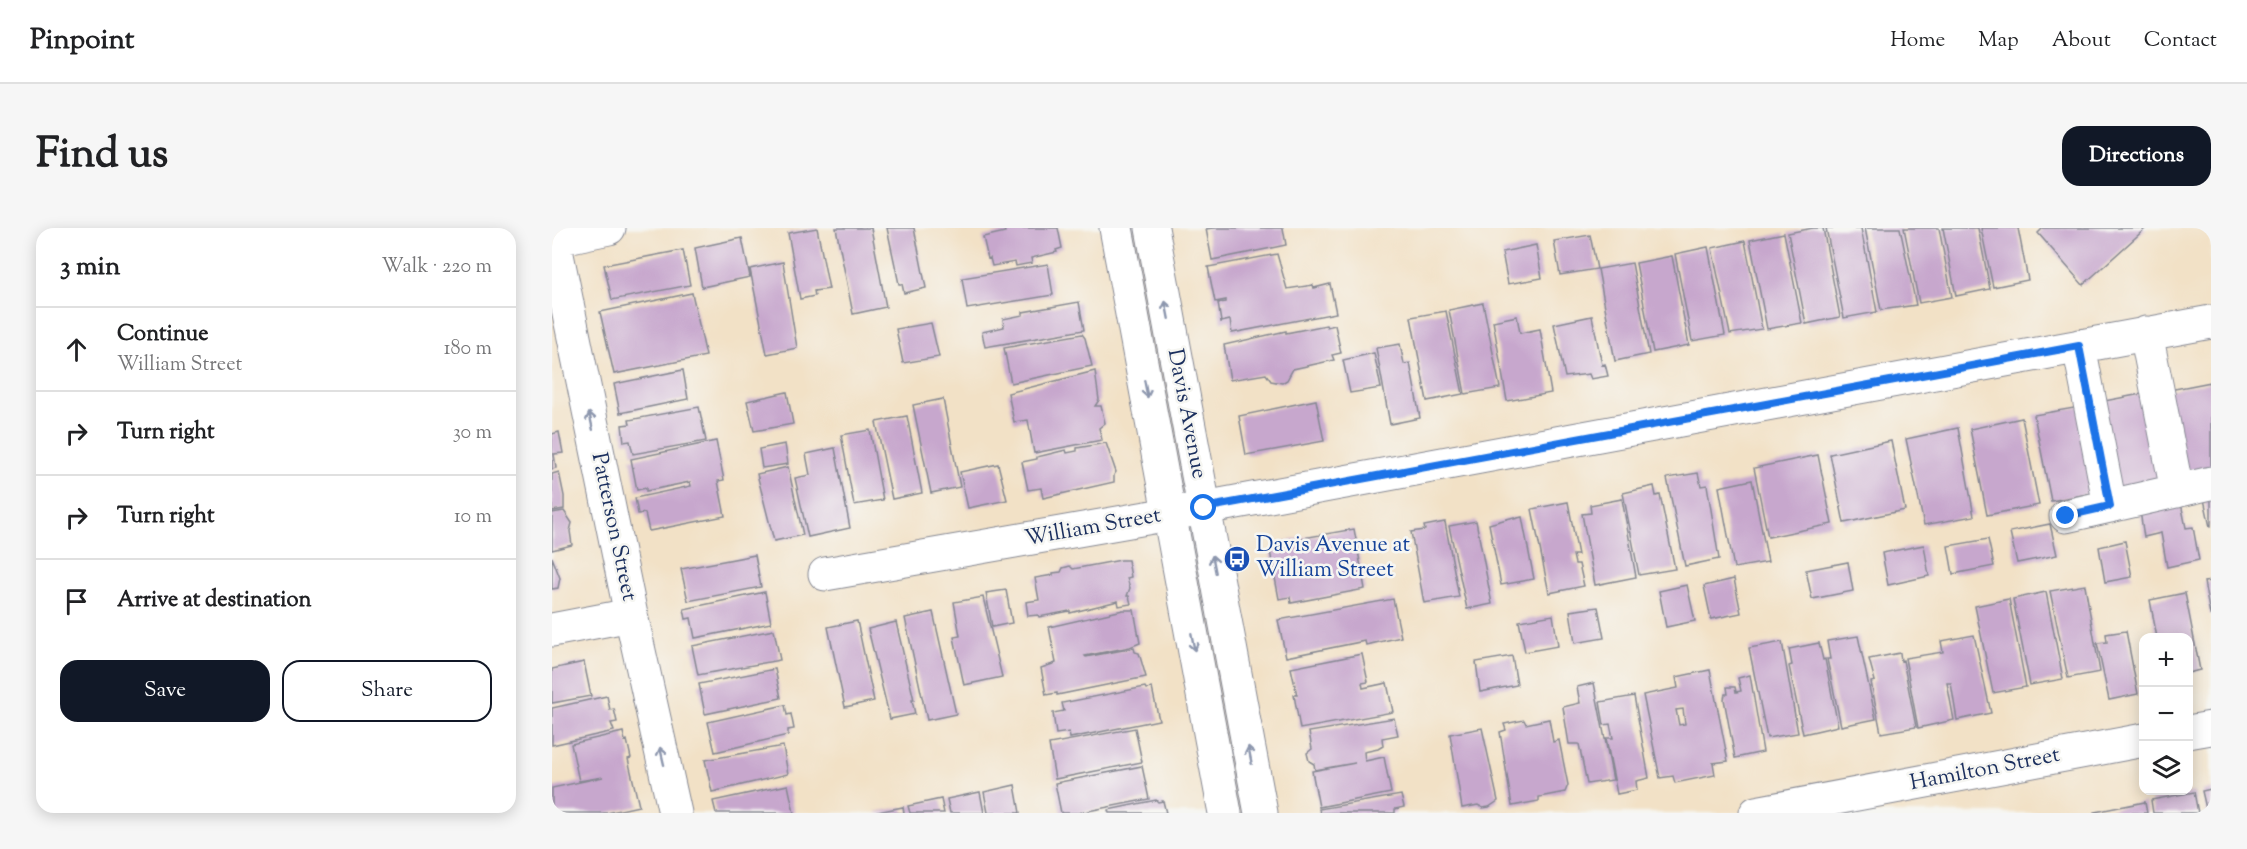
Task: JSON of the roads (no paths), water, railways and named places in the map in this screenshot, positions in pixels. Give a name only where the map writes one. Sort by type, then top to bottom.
[{"type":"street","points":[[553,240],[609,228]]},
{"type":"street","name":"Davis Avenue","points":[[1116,228],[1225,813]]},
{"type":"street","name":"Davis Avenue","points":[[1152,228],[1261,813]]},
{"type":"street","name":"Patterson Street","points":[[553,240],[631,615],[675,813]]},
{"type":"street","name":"William Street","points":[[825,574],[1204,508],[2146,333],[2210,327]]},
{"type":"street","points":[[2146,333],[2177,491]]},
{"type":"street","points":[[2079,346],[2110,506]]},
{"type":"street","points":[[2066,516],[2211,483]]},
{"type":"street","points":[[552,630],[631,615]]},
{"type":"street","points":[[2193,731],[2211,728]]},
{"type":"street","name":"Hamilton Street","points":[[1766,812],[2139,742]]},
{"type":"place","name":"Davis Avenue at William Street","points":[[1237,559]]}]
